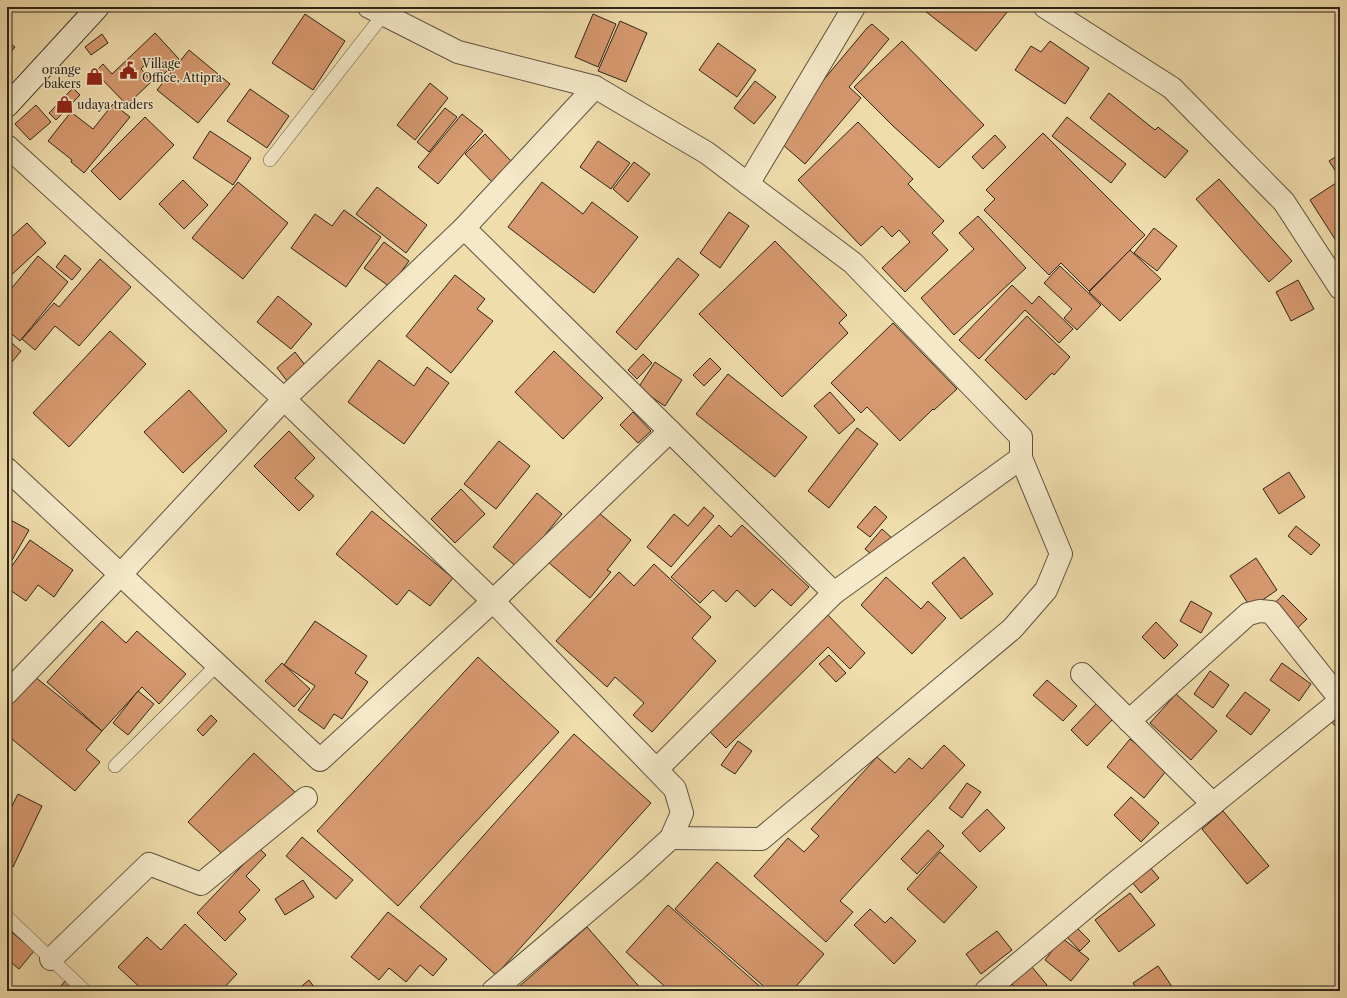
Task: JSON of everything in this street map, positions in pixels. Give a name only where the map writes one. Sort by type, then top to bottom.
[{"type":"street","points":[[7,106],[98,7]]},
{"type":"street","points":[[748,184],[854,7]]},
{"type":"street","points":[[1045,7],[1172,88],[1284,202],[1340,288]]},
{"type":"street","points":[[376,11],[458,52],[595,87],[707,153],[853,263],[1021,437],[1021,458],[1061,554],[1046,590],[1012,629],[761,839],[671,838]]},
{"type":"street","points":[[7,693],[121,574],[284,398],[464,228],[595,87]]},
{"type":"street","points":[[7,146],[284,398],[493,601],[658,769],[675,789],[682,813],[671,838],[636,870],[493,991]]},
{"type":"street","points":[[464,228],[834,593]]},
{"type":"street","points":[[7,468],[320,760],[493,601],[670,431]]},
{"type":"street","points":[[658,769],[834,593],[1021,458]]},
{"type":"street","points":[[986,991],[1115,883],[1340,700],[1271,612],[1260,610],[1248,614],[1129,721]]},
{"type":"street","points":[[1082,674],[1213,804]]},
{"type":"street","points":[[51,959],[149,864],[201,884],[306,798]]},
{"type":"lane","points":[[270,160],[376,11]]},
{"type":"lane","points":[[115,766],[217,665]]},
{"type":"lane","points":[[7,917],[85,991]]},
{"type":"building","points":[[920,7],[1003,7],[1008,11],[976,51]]},
{"type":"building","points":[[305,14],[345,41],[313,90],[272,63]]},
{"type":"building","points":[[593,14],[616,24],[598,67],[575,57]]},
{"type":"building","points":[[620,21],[647,33],[626,82],[598,71]]},
{"type":"building","points":[[872,24],[889,39],[849,87],[861,98],[805,164],[775,138],[867,28]]},
{"type":"building","name":"Village Office, Attipra","points":[[155,33],[179,59],[164,74],[150,59],[141,69],[152,81],[127,105],[95,72],[103,64],[112,74]]},
{"type":"building","points":[[102,34],[108,43],[91,55],[85,47]]},
{"type":"building","points":[[7,41],[15,47],[7,57]]},
{"type":"building","points":[[902,41],[984,125],[939,168],[892,125],[854,87]]},
{"type":"building","points":[[1050,41],[1089,68],[1065,104],[1015,70],[1031,46],[1041,52]]},
{"type":"building","points":[[718,43],[756,70],[737,97],[699,70]]},
{"type":"building","points":[[189,50],[230,84],[198,123],[157,90]]},
{"type":"building","points":[[755,81],[776,97],[754,124],[734,108]]},
{"type":"building","points":[[430,83],[448,98],[415,140],[397,125]]},
{"type":"building","name":"udaya traders","points":[[73,88],[80,95],[56,120],[49,113]]},
{"type":"building","points":[[250,89],[289,116],[267,148],[227,121]]},
{"type":"building","points":[[1109,93],[1155,130],[1158,127],[1188,151],[1165,178],[1090,118]]},
{"type":"building","points":[[113,104],[130,117],[84,173],[71,162],[72,160],[48,141],[71,112],[93,129]]},
{"type":"building","points":[[36,105],[51,122],[30,140],[15,124]]},
{"type":"building","points":[[445,108],[457,117],[429,152],[417,142]]},
{"type":"building","points":[[462,114],[483,131],[438,184],[418,167]]},
{"type":"building","points":[[145,117],[174,145],[120,200],[91,171]]},
{"type":"building","points":[[1067,117],[1126,164],[1111,183],[1052,136]]},
{"type":"building","points":[[858,122],[913,179],[908,184],[944,221],[932,233],[948,250],[905,292],[882,268],[910,242],[899,230],[892,237],[882,226],[861,246],[798,180]]},
{"type":"building","points":[[210,131],[251,158],[233,185],[193,158]]},
{"type":"building","points":[[1043,133],[1145,235],[1089,291],[1061,263],[1049,275],[984,210],[995,199],[986,190]]},
{"type":"building","points":[[485,134],[512,162],[492,182],[465,154]]},
{"type":"building","points":[[995,135],[1006,147],[983,169],[972,157]]},
{"type":"building","points":[[598,141],[630,163],[611,189],[580,167]]},
{"type":"building","points":[[1340,154],[1340,178],[1329,161]]},
{"type":"building","points":[[634,162],[650,174],[628,202],[613,189]]},
{"type":"building","points":[[1219,179],[1292,261],[1269,282],[1196,199]]},
{"type":"building","points":[[183,180],[208,205],[184,229],[159,204]]},
{"type":"building","points":[[238,182],[288,223],[243,279],[192,238]]},
{"type":"building","points":[[542,182],[583,214],[592,202],[638,237],[594,293],[508,227]]},
{"type":"building","points":[[1336,183],[1340,190],[1340,247],[1310,200]]},
{"type":"building","points":[[377,187],[427,225],[406,253],[356,214]]},
{"type":"building","points":[[344,210],[381,237],[346,287],[291,248],[315,214],[332,226]]},
{"type":"building","points":[[729,212],[749,226],[720,268],[700,253]]},
{"type":"building","points":[[978,216],[1026,268],[954,335],[921,298],[974,249],[959,233]]},
{"type":"building","points":[[27,223],[46,243],[7,279],[7,241]]},
{"type":"building","points":[[1154,228],[1177,246],[1157,271],[1134,253]]},
{"type":"building","points":[[775,241],[847,315],[839,323],[848,333],[782,397],[699,314]]},
{"type":"building","points":[[384,242],[409,261],[390,287],[364,268]]},
{"type":"building","points":[[1130,250],[1161,279],[1120,321],[1089,292]]},
{"type":"building","points":[[65,255],[81,269],[72,280],[56,267]]},
{"type":"building","points":[[38,256],[68,282],[20,341],[7,330],[7,294]]},
{"type":"building","points":[[678,258],[699,275],[636,350],[616,332]]},
{"type":"building","points":[[100,259],[131,287],[79,346],[55,326],[35,350],[22,339],[54,303],[59,307]]},
{"type":"building","points":[[1060,266],[1101,305],[1077,330],[1064,318],[1072,309],[1044,283]]},
{"type":"building","points":[[455,275],[485,299],[477,309],[493,321],[451,373],[406,336]]},
{"type":"building","points":[[1298,280],[1314,309],[1291,321],[1276,292]]},
{"type":"building","points":[[1012,285],[1032,304],[1039,296],[1073,329],[1059,343],[1025,310],[979,359],[959,340]]},
{"type":"building","points":[[278,296],[312,324],[291,349],[257,322]]},
{"type":"building","points":[[1027,316],[1070,357],[1054,375],[1052,373],[1026,400],[985,360]]},
{"type":"building","points":[[893,323],[957,389],[934,410],[933,409],[900,441],[867,407],[861,413],[831,383]]},
{"type":"building","points":[[110,331],[146,364],[69,447],[33,413]]},
{"type":"building","points":[[7,339],[21,351],[7,368]]},
{"type":"building","points":[[554,351],[603,398],[563,439],[515,392]]},
{"type":"building","points":[[295,352],[305,365],[287,381],[277,368]]},
{"type":"building","points":[[643,354],[652,363],[637,379],[628,370]]},
{"type":"building","points":[[710,358],[721,369],[704,386],[693,375]]},
{"type":"building","points":[[379,360],[414,386],[427,367],[449,383],[404,444],[348,402]]},
{"type":"building","points":[[655,362],[682,380],[665,406],[638,388]]},
{"type":"building","points":[[728,374],[807,437],[775,477],[696,414]]},
{"type":"building","points":[[189,390],[227,431],[183,473],[144,432]]},
{"type":"building","points":[[830,392],[855,420],[839,434],[814,406]]},
{"type":"building","points":[[633,412],[651,431],[638,443],[620,425]]},
{"type":"building","points":[[857,428],[878,444],[829,508],[808,491]]},
{"type":"building","points":[[289,431],[315,458],[295,478],[314,496],[299,511],[254,466]]},
{"type":"building","points":[[499,441],[530,466],[496,509],[464,484]]},
{"type":"building","points":[[1289,472],[1305,497],[1279,514],[1263,489]]},
{"type":"building","points":[[461,489],[485,514],[455,543],[431,519]]},
{"type":"building","points":[[537,493],[562,514],[518,568],[493,547]]},
{"type":"building","points":[[875,506],[887,517],[870,537],[857,527]]},
{"type":"building","points":[[704,507],[714,516],[671,567],[647,547],[674,514],[688,526]]},
{"type":"building","points":[[593,508],[631,540],[607,570],[611,572],[590,598],[548,562]]},
{"type":"building","points":[[372,511],[453,578],[430,606],[409,590],[397,605],[336,554]]},
{"type":"building","points":[[7,518],[29,530],[7,569]]},
{"type":"building","points":[[719,525],[731,537],[742,525],[809,587],[791,606],[772,589],[755,607],[737,590],[726,602],[713,590],[700,603],[671,577]]},
{"type":"building","points":[[1296,526],[1320,545],[1311,555],[1288,536]]},
{"type":"building","points":[[882,529],[894,540],[877,559],[865,549]]},
{"type":"building","points":[[30,540],[73,570],[54,597],[38,585],[26,601],[7,588],[7,573]]},
{"type":"building","points":[[964,557],[993,594],[961,619],[932,583]]},
{"type":"building","points":[[1256,558],[1277,590],[1251,608],[1230,576]]},
{"type":"building","points":[[654,564],[711,617],[692,638],[716,661],[652,732],[633,715],[644,703],[615,677],[607,687],[556,641],[619,572],[634,586]]},
{"type":"building","points":[[886,577],[921,609],[928,601],[946,618],[912,654],[861,605]]},
{"type":"building","points":[[1283,595],[1307,619],[1289,636],[1265,612]]},
{"type":"building","points":[[1191,601],[1212,613],[1201,633],[1180,621]]},
{"type":"building","points":[[821,608],[865,653],[850,669],[828,647],[726,748],[703,725]]},
{"type":"building","points":[[102,621],[126,643],[137,631],[186,674],[159,704],[142,687],[102,731],[47,682]]},
{"type":"building","points":[[315,621],[367,656],[355,673],[368,682],[342,719],[334,714],[324,729],[298,710],[315,686],[284,665]]},
{"type":"building","points":[[1156,622],[1178,645],[1164,659],[1142,637]]},
{"type":"building","points":[[829,655],[846,673],[836,682],[819,664]]},
{"type":"building","points":[[478,657],[559,732],[398,906],[317,831]]},
{"type":"building","points":[[282,663],[310,689],[294,707],[265,681]]},
{"type":"building","points":[[1282,663],[1311,684],[1299,701],[1270,680]]},
{"type":"building","points":[[1210,671],[1229,685],[1213,708],[1194,694]]},
{"type":"building","points":[[34,676],[102,731],[86,750],[100,762],[75,791],[7,735],[7,709]]},
{"type":"building","points":[[1047,680],[1077,706],[1063,721],[1033,695]]},
{"type":"building","points":[[138,691],[154,704],[128,735],[113,723]]},
{"type":"building","points":[[1245,692],[1270,710],[1251,735],[1226,716]]},
{"type":"building","points":[[1176,694],[1217,731],[1191,760],[1150,723]]},
{"type":"building","points":[[1098,702],[1114,718],[1087,746],[1071,730]]},
{"type":"building","points":[[1340,706],[1340,731],[1327,717]]},
{"type":"building","points":[[211,715],[217,721],[203,736],[197,730]]},
{"type":"building","points":[[574,734],[651,803],[496,975],[420,907]]},
{"type":"building","points":[[1130,739],[1167,770],[1144,798],[1107,767]]},
{"type":"building","points":[[738,741],[752,751],[735,774],[721,765]]},
{"type":"building","points":[[944,745],[965,765],[840,901],[853,912],[826,942],[754,876],[788,838],[804,852],[819,836],[811,829],[877,757],[895,773],[909,758],[922,769]]},
{"type":"building","points":[[254,753],[297,794],[232,863],[188,822]]},
{"type":"building","points":[[967,783],[981,792],[962,818],[949,808]]},
{"type":"building","points":[[18,794],[42,806],[13,867],[7,864],[7,816]]},
{"type":"building","points":[[1131,797],[1159,823],[1141,842],[1114,815]]},
{"type":"building","points":[[987,809],[1005,828],[980,852],[962,833]]},
{"type":"building","points":[[1223,811],[1269,866],[1247,884],[1202,829]]},
{"type":"building","points":[[928,830],[944,846],[917,874],[901,859]]},
{"type":"building","points":[[302,837],[353,880],[336,899],[286,856]]},
{"type":"building","points":[[259,848],[266,855],[246,876],[260,890],[239,912],[246,919],[225,941],[197,913]]},
{"type":"building","points":[[940,852],[977,887],[944,923],[907,889]]},
{"type":"building","points":[[717,862],[824,954],[792,991],[769,991],[675,909]]},
{"type":"building","points":[[1149,866],[1159,878],[1141,893],[1131,881]]},
{"type":"building","points":[[303,880],[314,897],[285,915],[275,899]]},
{"type":"building","points":[[1130,893],[1155,925],[1119,952],[1095,920]]},
{"type":"building","points":[[668,905],[765,991],[670,991],[626,952]]},
{"type":"building","points":[[870,909],[885,923],[891,917],[916,941],[894,964],[854,925]]},
{"type":"building","points":[[388,912],[447,959],[433,976],[420,965],[406,982],[389,968],[379,980],[351,957]]},
{"type":"building","points":[[185,924],[237,974],[221,991],[144,991],[118,967],[147,937],[161,950]]},
{"type":"building","points":[[1075,926],[1090,941],[1080,951],[1065,935]]},
{"type":"building","points":[[587,927],[643,991],[514,991]]},
{"type":"building","points":[[7,928],[34,951],[19,969],[7,959]]},
{"type":"building","points":[[997,931],[1012,950],[981,974],[966,954]]},
{"type":"building","points":[[1062,938],[1089,959],[1071,981],[1045,960]]},
{"type":"building","points":[[1027,961],[1047,985],[1040,991],[1018,991],[1007,978]]},
{"type":"building","points":[[1158,966],[1175,991],[1138,991],[1133,983]]},
{"type":"building","points":[[309,980],[317,991],[296,991]]},
{"type":"building","points":[[65,981],[78,991],[57,991]]},
{"type":"place","name":"Village Office, Attipra","points":[[129,70]]},
{"type":"place","name":"orange bakers","points":[[94,76]]},
{"type":"place","name":"udaya traders","points":[[64,104]]}]
